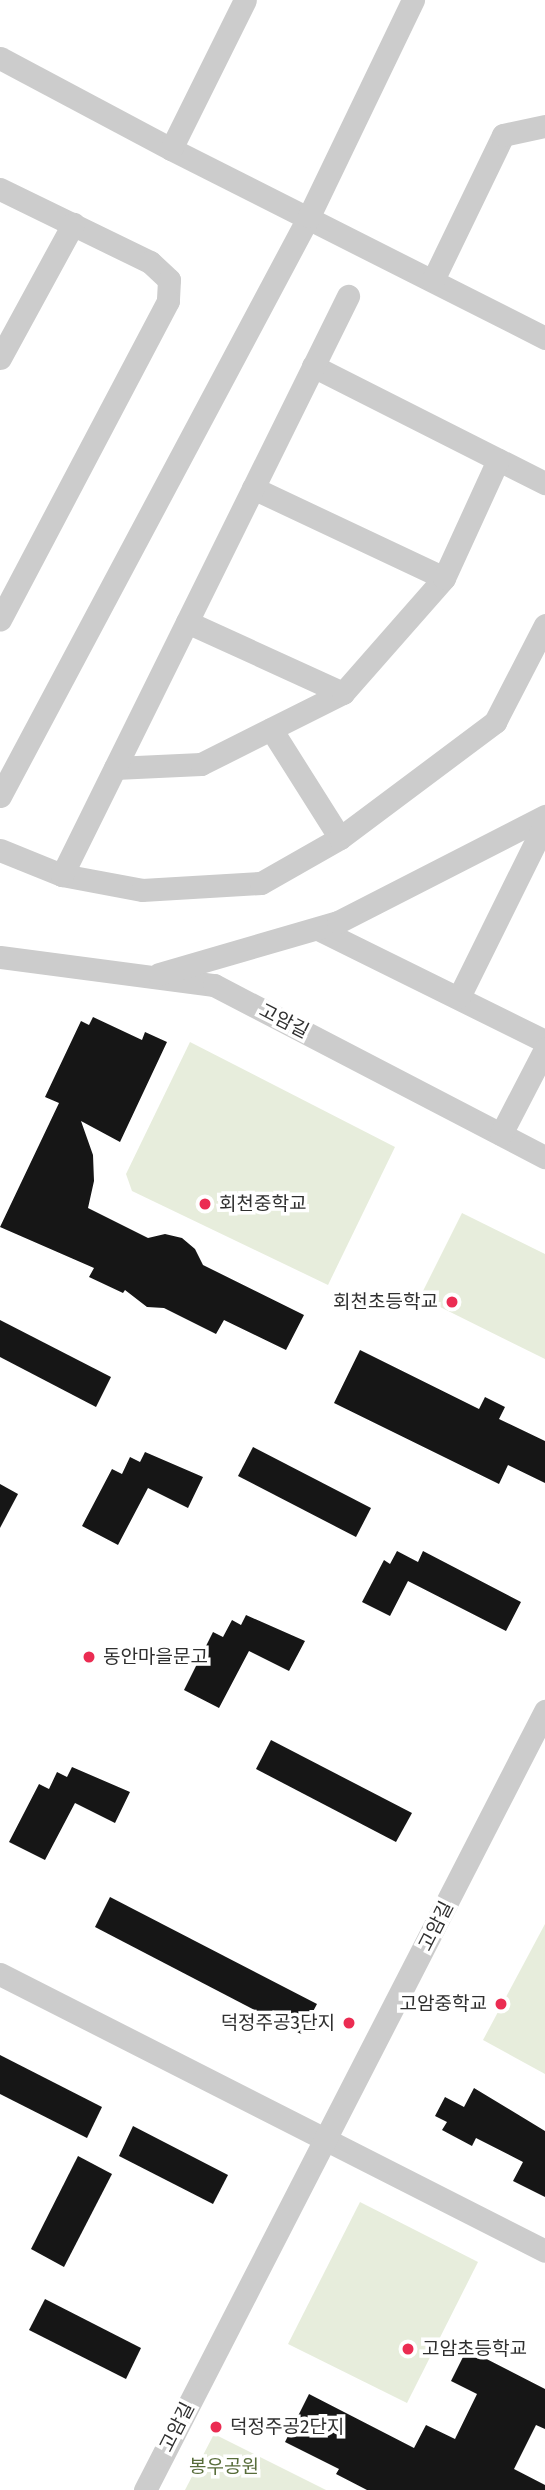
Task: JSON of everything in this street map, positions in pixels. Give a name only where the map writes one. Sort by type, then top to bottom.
[{"type":"street","points":[[170,149],[245,0]]},
{"type":"street","points":[[0,796],[309,216],[413,0]]},
{"type":"street","points":[[0,58],[170,149],[309,216],[545,338]]},
{"type":"street","points":[[433,280],[503,135],[545,126]]},
{"type":"street","points":[[0,189],[150,262],[169,280],[168,301],[0,619]]},
{"type":"street","points":[[0,358],[73,224]]},
{"type":"street","points":[[62,875],[348,296]]},
{"type":"street","points":[[313,366],[545,483]]},
{"type":"street","points":[[115,768],[201,764],[343,694],[444,578],[498,460]]},
{"type":"street","points":[[253,488],[444,578]]},
{"type":"street","points":[[187,622],[343,694]]},
{"type":"street","points":[[0,850],[62,875],[142,890],[261,883],[340,838],[495,722],[542,636]]},
{"type":"street","points":[[271,729],[340,838]]},
{"type":"street","points":[[145,978],[318,929],[545,816]]},
{"type":"street","points":[[459,997],[545,823]]},
{"type":"street","points":[[318,929],[545,1041]]},
{"type":"street","name":"고암길","points":[[0,957],[214,985],[545,1157]]},
{"type":"street","points":[[501,1134],[545,1049]]},
{"type":"street","name":"고암길","points":[[145,2490],[545,1711]]},
{"type":"street","points":[[0,1974],[545,2251]]},
{"type":"green space","points":[[190,1042],[395,1147],[328,1285],[132,1191],[126,1174]]},
{"type":"green space","points":[[462,1213],[545,1254],[545,1359],[420,1297]]},
{"type":"green space","points":[[545,1924],[545,2074],[483,2040]]},
{"type":"green space","points":[[360,2202],[478,2262],[407,2403],[288,2344]]},
{"type":"green space","name":"봉우공원","points":[[214,2434],[326,2490],[185,2490]]},
{"type":"building","points":[[93,1017],[142,1040],[145,1032],[167,1042],[120,1142],[81,1121],[93,1155],[94,1181],[88,1208],[148,1238],[165,1234],[182,1238],[195,1249],[203,1265],[304,1315],[286,1350],[224,1320],[216,1334],[164,1308],[147,1307],[125,1290],[123,1293],[89,1277],[94,1268],[0,1227],[59,1103],[45,1097],[81,1021],[89,1025]]},
{"type":"building","points":[[0,1320],[111,1377],[96,1407],[0,1357]]},
{"type":"building","points":[[360,1350],[479,1409],[485,1397],[505,1407],[499,1419],[545,1441],[545,1483],[508,1465],[499,1484],[334,1403]]},
{"type":"building","points":[[253,1447],[371,1508],[356,1537],[238,1476]]},
{"type":"building","points":[[145,1452],[203,1477],[188,1508],[148,1488],[118,1545],[82,1526],[112,1469],[122,1474],[130,1457],[140,1462]]},
{"type":"building","points":[[0,1484],[18,1494],[0,1528]]},
{"type":"building","points":[[397,1551],[418,1562],[423,1551],[521,1602],[506,1631],[408,1581],[390,1616],[362,1602],[384,1560],[390,1564]]},
{"type":"building","points":[[246,1615],[305,1641],[289,1671],[249,1651],[219,1708],[184,1690],[213,1632],[223,1637],[232,1620],[241,1625]]},
{"type":"building","points":[[271,1740],[412,1813],[396,1842],[256,1769]]},
{"type":"building","points":[[72,1767],[130,1792],[115,1823],[75,1803],[45,1860],[9,1842],[39,1784],[49,1789],[57,1772],[67,1777]]},
{"type":"building","points":[[110,1897],[317,2004],[301,2034],[95,1927]]},
{"type":"building","points":[[0,2055],[102,2107],[87,2138],[0,2094]]},
{"type":"building","points":[[474,2088],[545,2131],[545,2197],[513,2181],[523,2162],[476,2138],[472,2146],[442,2130],[447,2122],[435,2116],[445,2097],[464,2107]]},
{"type":"building","points":[[133,2126],[228,2175],[213,2204],[119,2156]]},
{"type":"building","points":[[78,2156],[112,2174],[64,2267],[31,2249]]},
{"type":"building","points":[[45,2299],[141,2348],[126,2379],[29,2330]]},
{"type":"building","points":[[467,2349],[545,2389],[545,2429],[536,2425],[514,2469],[545,2485],[545,2490],[367,2490],[336,2474],[339,2469],[285,2442],[309,2394],[414,2448],[426,2425],[455,2439],[477,2394],[451,2381]]},
{"type":"place","name":"회천중학교","points":[[205,1204]]},
{"type":"place","name":"회천초등학교","points":[[452,1302]]},
{"type":"place","name":"동안마을문고","points":[[89,1657]]},
{"type":"place","name":"고암중학교","points":[[501,2004]]},
{"type":"place","name":"덕정주공3단지","points":[[349,2023]]},
{"type":"place","name":"고암초등학교","points":[[408,2349]]},
{"type":"place","name":"덕정주공2단지","points":[[216,2427]]}]
